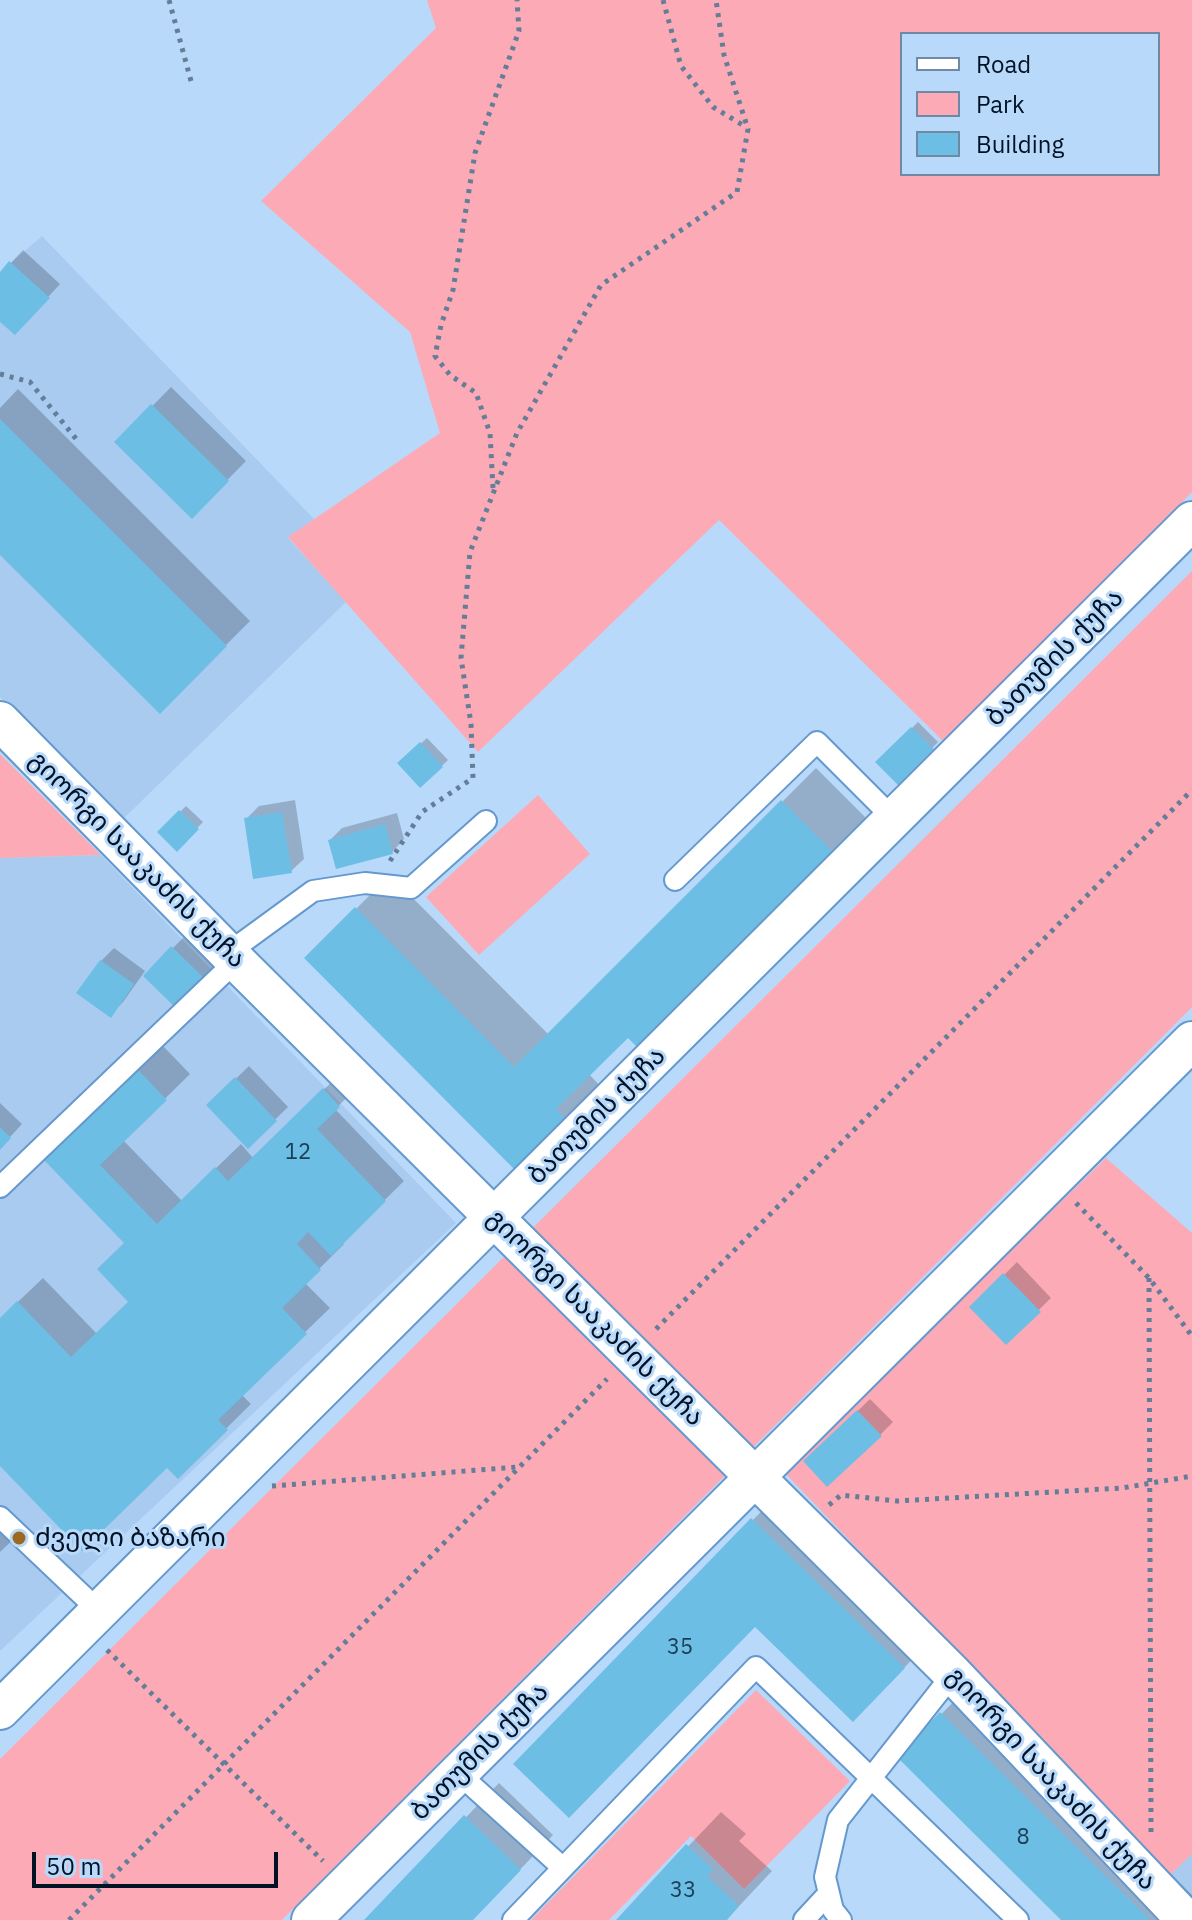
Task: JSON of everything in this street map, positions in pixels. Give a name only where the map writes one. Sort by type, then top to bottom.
[{"type":"street","name":"ბათუმის ქუჩა","points":[[0,1710],[1192,521]]},
{"type":"street","name":"გიორგი სააკაძის ქუჩა","points":[[0,721],[232,957],[953,1674],[1186,1920]]},
{"type":"street","name":"ბათუმის ქუჩა","points":[[311,1920],[1192,1041]]},
{"type":"lane","points":[[675,880],[817,742],[894,819]]},
{"type":"lane","points":[[0,1187],[232,957],[313,891],[365,883],[411,888],[486,821]]},
{"type":"lane","points":[[0,1517],[91,1619]]},
{"type":"lane","points":[[513,1920],[756,1667],[1018,1920]]},
{"type":"lane","points":[[841,1920],[833,1910],[825,1877],[838,1820],[953,1674]]},
{"type":"lane","points":[[458,1773],[563,1868]]},
{"type":"lane","points":[[804,1920],[829,1893]]},
{"type":"path","points":[[169,0],[191,81]]},
{"type":"path","points":[[493,493],[490,433],[476,393],[450,375],[435,356],[453,290],[475,153],[519,31],[517,0]]},
{"type":"path","points":[[663,0],[681,66],[713,107],[748,129]]},
{"type":"path","points":[[374,885],[422,812],[473,778],[471,724],[461,658],[470,552],[517,433],[601,285],[737,192],[748,129],[724,55],[716,0]]},
{"type":"path","points":[[0,374],[30,382],[77,440]]},
{"type":"path","points":[[1053,1179],[1149,1278],[1192,1336]]},
{"type":"path","points":[[1149,1278],[1152,1886]]},
{"type":"path","points":[[220,1491],[520,1467]]},
{"type":"path","points":[[803,1525],[841,1495],[897,1501],[1122,1488],[1192,1476]]},
{"type":"path","points":[[91,1619],[347,1885]]},
{"type":"shaded area","points":[[42,236],[314,519],[288,538],[346,602],[118,824],[0,697],[0,272]]},
{"type":"shaded area","points":[[101,855],[456,1223],[0,1651],[0,858]]},
{"type":"shaded area","points":[[1192,1854],[1192,1897],[1170,1875]]},
{"type":"green space","points":[[427,0],[1192,0],[1192,492],[948,746],[719,520],[478,752],[288,537],[440,433],[410,332],[261,201],[436,28]]},
{"type":"green space","points":[[1192,571],[1192,1007],[282,1920],[0,1920],[0,1759]]},
{"type":"green space","points":[[0,754],[101,855],[0,858]]},
{"type":"green space","points":[[538,795],[590,854],[479,955],[426,897]]},
{"type":"green space","points":[[1106,1158],[1192,1233],[1192,1854],[1170,1875],[783,1471]]},
{"type":"green space","points":[[756,1690],[850,1781],[744,1889],[691,1836],[609,1920],[531,1920]]},
{"type":"building","points":[[9,261],[50,298],[15,335],[0,322],[0,272]]},
{"type":"building","points":[[151,404],[229,481],[192,519],[114,442]]},
{"type":"building","points":[[0,419],[227,646],[160,714],[0,555]]},
{"type":"building","points":[[911,727],[934,749],[898,785],[875,762]]},
{"type":"building","points":[[420,742],[443,767],[420,788],[397,763]]},
{"type":"building","points":[[781,800],[836,855],[641,1051],[628,1038],[556,1109],[569,1123],[518,1173],[304,958],[355,907],[514,1067]]},
{"type":"building","points":[[179,810],[199,829],[177,852],[157,832]]},
{"type":"building","points":[[282,812],[292,873],[253,879],[244,818]]},
{"type":"building","points":[[385,824],[393,854],[336,869],[328,840]]},
{"type":"building","points":[[171,946],[207,981],[179,1011],[143,976]]},
{"type":"building","points":[[100,960],[134,984],[111,1018],[76,993]]},
{"type":"building","points":[[137,1069],[167,1100],[100,1165],[157,1224],[215,1167],[228,1181],[323,1088],[340,1107],[317,1129],[386,1201],[331,1256],[308,1232],[297,1244],[321,1270],[282,1308],[307,1334],[218,1420],[228,1430],[178,1479],[167,1468],[82,1551],[0,1466],[0,1318],[17,1301],[71,1357],[128,1302],[97,1269],[124,1243],[44,1160]]},
{"type":"building","points":[[235,1077],[277,1121],[248,1149],[206,1105]]},
{"type":"building","points":[[0,1127],[11,1138],[0,1150]]},
{"type":"building","points":[[1003,1273],[1041,1312],[1006,1345],[969,1307]]},
{"type":"building","points":[[857,1410],[882,1436],[827,1487],[803,1461]]},
{"type":"building","points":[[751,1518],[905,1668],[853,1722],[755,1627],[569,1818],[513,1764]]},
{"type":"building","points":[[940,1712],[1150,1920],[1061,1920],[897,1757]]},
{"type":"building","points":[[464,1815],[521,1870],[473,1920],[364,1920]]},
{"type":"building","points":[[686,1844],[713,1869],[707,1876],[739,1906],[727,1920],[616,1920]]},
{"type":"place","name":"ძველი ბაზარი","points":[[19,1538]]}]
